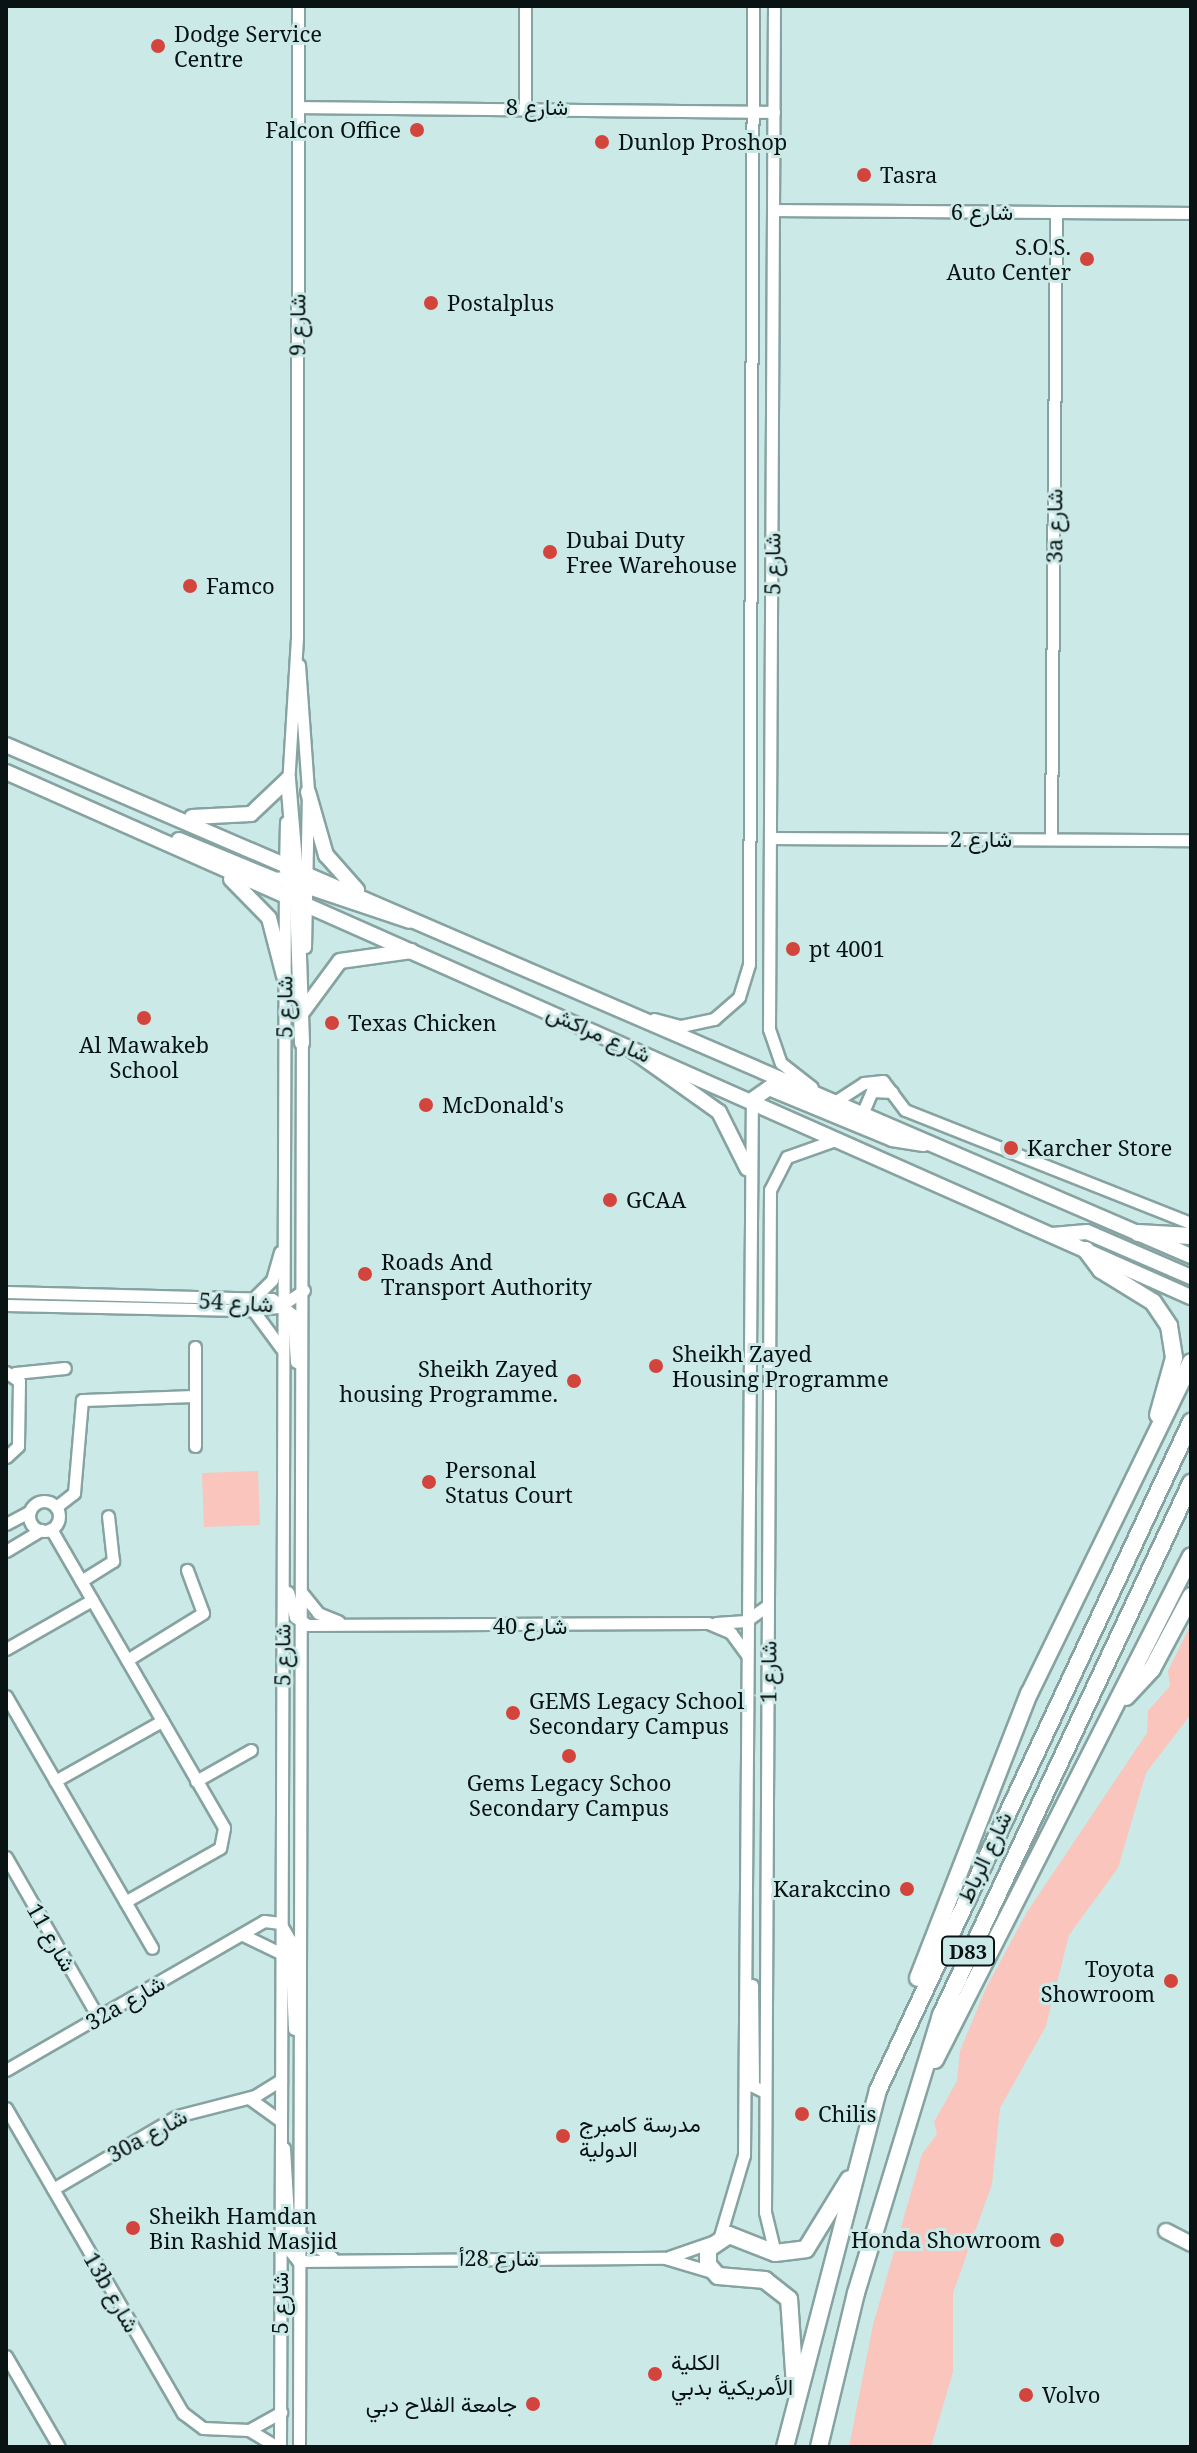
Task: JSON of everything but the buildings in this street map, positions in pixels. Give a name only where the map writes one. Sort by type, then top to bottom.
[{"type":"highway","points":[[1138,1233],[1191,1236]]},
{"type":"highway","points":[[1086,1250],[1101,1270],[1153,1302],[1169,1326],[1174,1358],[1156,1436]]},
{"type":"highway","points":[[914,2003],[932,1931],[1029,1694],[1191,1362]]},
{"type":"highway","name":"شارع الرباط","points":[[785,2447],[796,2388],[850,2179],[914,2003],[1191,1422]]},
{"type":"highway","name":"شارع الرباط","points":[[819,2447],[916,2097],[976,1932],[1191,1483]]},
{"type":"highway","points":[[916,2097],[1121,1700],[1191,1556]]},
{"type":"highway","points":[[1121,1700],[1152,1669],[1191,1596]]},
{"type":"highway","points":[[796,2388],[794,2319],[784,2292],[765,2280],[712,2272],[706,2257],[716,2239],[775,2253],[797,2253],[814,2242],[834,2193],[850,2179]]},
{"type":"main road","name":"شارع مراكش","points":[[6,745],[174,815],[415,951],[846,1140],[1191,1297]]},
{"type":"main road","name":"شارع مراكش","points":[[10,776],[219,868],[366,898],[1191,1256]]},
{"type":"main road","points":[[174,815],[238,819],[261,808],[288,779]]},
{"type":"main road","points":[[288,779],[296,883],[302,1043]]},
{"type":"main road","points":[[308,792],[326,855],[366,898]]},
{"type":"main road","points":[[150,838],[183,842],[387,919],[418,921]]},
{"type":"main road","points":[[219,868],[264,909],[284,976]]},
{"type":"main road","points":[[303,1011],[340,961],[371,951],[415,951]]},
{"type":"main road","points":[[630,1047],[648,1068],[719,1112],[747,1168]]},
{"type":"main road","points":[[752,1100],[769,1088],[892,1139],[936,1144]]},
{"type":"main road","points":[[1052,1235],[1087,1232],[1191,1277]]},
{"type":"main road","points":[[1166,2231],[1191,2244]]},
{"type":"street","name":"شارع 9","points":[[288,779],[297,645],[298,6]]},
{"type":"street","points":[[525,6],[525,107]]},
{"type":"street","name":"شارع 5","points":[[639,1016],[698,1024],[727,1010],[745,981],[750,752],[753,6]]},
{"type":"street","name":"شارع 5","points":[[774,6],[771,1041],[789,1072],[831,1099]]},
{"type":"street","name":"شارع 8","points":[[298,107],[753,107],[774,112]]},
{"type":"street","name":"شارع 6","points":[[773,210],[1191,213]]},
{"type":"street","name":"3a شارع","points":[[1051,839],[1056,212]]},
{"type":"street","name":"شارع 9","points":[[296,883],[308,792],[297,645]]},
{"type":"street","points":[[750,752],[771,754]]},
{"type":"street","name":"شارع 2","points":[[771,838],[1191,840]]},
{"type":"street","name":"شارع 5","points":[[278,2447],[281,2412],[284,976],[296,883]]},
{"type":"street","name":"شارع 5","points":[[296,883],[303,1011],[304,1290],[299,2447]]},
{"type":"street","points":[[831,1099],[873,1080],[893,1093],[905,1110],[1191,1223]]},
{"type":"street","points":[[863,1112],[872,1091],[893,1093]]},
{"type":"street","name":"شارع 1","points":[[716,2239],[744,2155],[747,1168],[752,1100]]},
{"type":"street","name":"شارع 1","points":[[775,2253],[765,2223],[770,1190],[779,1167],[799,1147],[846,1140]]},
{"type":"street","points":[[283,1351],[252,1305],[272,1280],[284,1245]]},
{"type":"street","points":[[301,1466],[294,1320],[284,1304],[304,1290]]},
{"type":"street","name":"شارع 54","points":[[6,1292],[252,1305]]},
{"type":"street","name":"شارع 54","points":[[6,1305],[284,1304]]},
{"type":"street","points":[[195,1347],[195,1446]]},
{"type":"street","points":[[6,1457],[18,1446],[11,1372],[65,1368]]},
{"type":"street","points":[[6,1551],[46,1529],[56,1507],[74,1493],[82,1400],[195,1396]]},
{"type":"street","points":[[283,1484],[288,1597],[302,1624]]},
{"type":"street","points":[[6,1524],[44,1501],[56,1507]]},
{"type":"street","points":[[30,1511],[81,1581],[224,1828],[224,1842],[125,1902]]},
{"type":"street","points":[[81,1581],[113,1561],[108,1516]]},
{"type":"street","points":[[127,1660],[203,1613],[187,1570]]},
{"type":"street","points":[[301,1591],[318,1613],[338,1621]]},
{"type":"street","points":[[6,1649],[92,1600]]},
{"type":"street","points":[[746,1621],[768,1605]]},
{"type":"street","name":"شارع 40","points":[[302,1624],[338,1621],[476,1626],[746,1621]]},
{"type":"street","points":[[708,1623],[731,1633],[746,1654]]},
{"type":"street","points":[[6,1696],[152,1948]]},
{"type":"street","points":[[55,1781],[162,1721]]},
{"type":"street","points":[[196,1781],[251,1750]]},
{"type":"street","name":"شارع 11","points":[[6,1857],[98,2017]]},
{"type":"street","name":"32a شارع","points":[[6,2070],[243,1935],[256,1923],[280,1923]]},
{"type":"street","points":[[280,1923],[290,1940],[292,2024],[300,2040]]},
{"type":"street","points":[[243,1935],[280,1953]]},
{"type":"street","points":[[746,1962],[753,2086],[765,2092]]},
{"type":"street","name":"30a شارع","points":[[53,2189],[185,2112],[248,2098],[281,2080]]},
{"type":"street","points":[[248,2098],[281,2121]]},
{"type":"street","name":"13b شارع","points":[[6,2108],[183,2413],[203,2428],[249,2430],[278,2447]]},
{"type":"street","points":[[280,2145],[288,2157],[290,2251],[298,2261]]},
{"type":"street","points":[[298,2234],[333,2257]]},
{"type":"street","name":"شارع 28أ","points":[[665,2258],[716,2239]]},
{"type":"street","name":"شارع 28أ","points":[[298,2261],[333,2257],[665,2258],[712,2272]]},
{"type":"street","points":[[6,2356],[59,2447]]},
{"type":"street","points":[[249,2430],[281,2412]]},
{"type":"shaded area","points":[[258,1471],[260,1525],[204,1527],[202,1473]]},
{"type":"shaded area","points":[[1191,1624],[1191,1714],[1146,1773],[1118,1868],[1069,1935],[1046,2026],[1000,2108],[992,2184],[953,2293],[953,2372],[931,2447],[849,2447],[873,2325],[922,2154],[937,2134],[934,2122],[957,2081],[960,2051],[986,1988],[1027,1912],[1147,1733],[1148,1711],[1170,1686],[1168,1671]]},
{"type":"place","name":"Dodge Service Centre","points":[[158,46]]},
{"type":"place","name":"Falcon Office","points":[[417,130]]},
{"type":"place","name":"Dunlop Proshop","points":[[602,142]]},
{"type":"place","name":"Tasra","points":[[864,175]]},
{"type":"place","name":"S.O.S. Auto Center","points":[[1087,259]]},
{"type":"place","name":"Postalplus","points":[[431,303]]},
{"type":"place","name":"Dubai Duty Free Warehouse","points":[[550,552]]},
{"type":"place","name":"Famco","points":[[190,586]]},
{"type":"place","name":"pt 4001","points":[[793,949]]},
{"type":"place","name":"Al Mawakeb School","points":[[144,1018]]},
{"type":"place","name":"Texas Chicken","points":[[332,1023]]},
{"type":"place","name":"McDonald's","points":[[426,1105]]},
{"type":"place","name":"Karcher Store","points":[[1011,1148]]},
{"type":"place","name":"GCAA","points":[[610,1200]]},
{"type":"place","name":"Roads And Transport Authority","points":[[365,1274]]},
{"type":"place","name":"Sheikh Zayed Housing Programme","points":[[656,1366]]},
{"type":"place","name":"Sheikh Zayed housing Programme.","points":[[574,1381]]},
{"type":"place","name":"Personal Status Court","points":[[429,1482]]},
{"type":"place","name":"GEMS Legacy School Secondary Campus","points":[[513,1713]]},
{"type":"place","name":"Gems Legacy Schoo Secondary Campus","points":[[569,1756]]},
{"type":"place","name":"Karakccino","points":[[907,1889]]},
{"type":"place","name":"Toyota Showroom","points":[[1171,1981]]},
{"type":"place","name":"Chilis","points":[[802,2114]]},
{"type":"place","name":"مدرسة كامبرج الدولية","points":[[563,2136]]},
{"type":"place","name":"Sheikh Hamdan Bin Rashid Masjid","points":[[133,2228]]},
{"type":"place","name":"Honda Showroom","points":[[1057,2240]]},
{"type":"place","name":"الكلية الأمريكية بدبي","points":[[655,2374]]},
{"type":"place","name":"Volvo","points":[[1026,2395]]},
{"type":"place","name":"جامعة الفلاح دبي","points":[[533,2404]]}]
